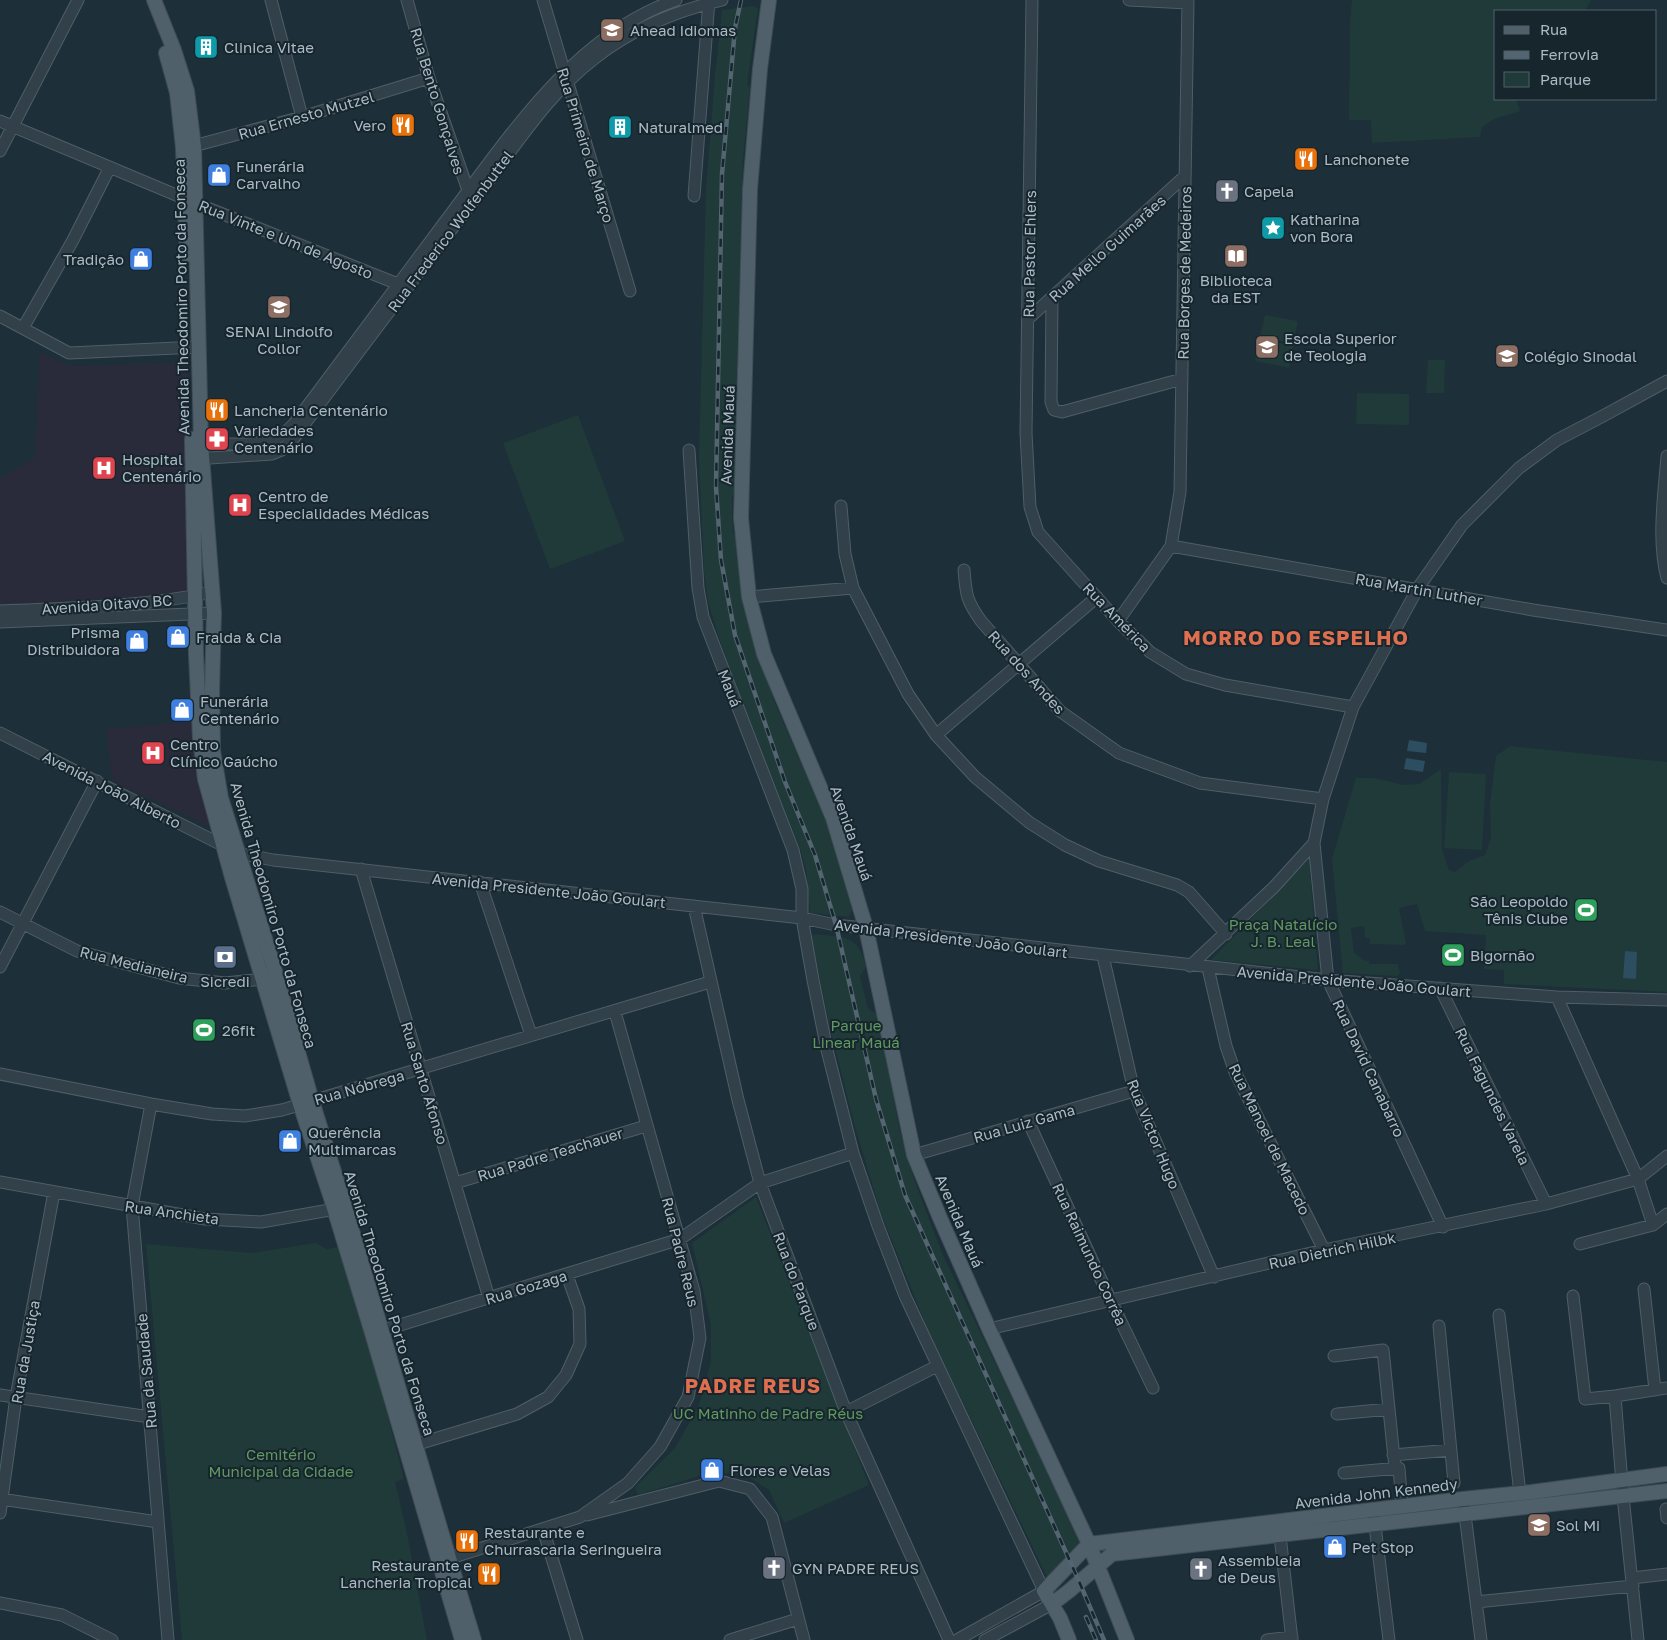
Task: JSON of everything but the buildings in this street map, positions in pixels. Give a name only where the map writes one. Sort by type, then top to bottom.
[{"type":"main road","name":"Avenida Theodomiro Porto da Fonseca","points":[[145,0],[187,91],[201,528],[196,596],[198,691],[206,724]]},
{"type":"main road","name":"Avenida Theodomiro Porto da Fonseca","points":[[154,0],[170,52]]},
{"type":"main road","name":"Avenida Mauá","points":[[769,0],[760,69],[750,189],[740,518],[749,597],[764,654],[833,818],[866,928],[914,1155],[988,1329],[1089,1544],[1127,1640]]},
{"type":"main road","name":"Avenida Theodomiro Porto da Fonseca","points":[[201,528],[213,592],[214,612],[212,690],[202,758],[215,799],[238,853],[242,888]]},
{"type":"main road","points":[[198,691],[212,690]]},
{"type":"main road","name":"Avenida Theodomiro Porto da Fonseca","points":[[215,799],[223,845],[242,888],[291,1054],[340,1209],[456,1600],[465,1639]]},
{"type":"main road","name":"Avenida John Kennedy","points":[[1089,1544],[1667,1474]]},
{"type":"main road","name":"Avenida John Kennedy","points":[[1052,1604],[1112,1554],[1667,1491]]},
{"type":"main road","points":[[1069,1640],[1044,1591],[1089,1544]]},
{"type":"street","points":[[0,151],[78,0]]},
{"type":"street","points":[[271,0],[302,117]]},
{"type":"street","name":"Rua Bento Gonçalves","points":[[407,0],[429,78],[470,197]]},
{"type":"street","name":"Rua Primeiro de Março","points":[[543,0],[630,291]]},
{"type":"street","points":[[674,0],[677,13]]},
{"type":"street","name":"Rua Frederico Wolfenbuttel","points":[[198,459],[272,454],[282,450],[294,438],[339,371],[402,286],[516,137],[586,52],[650,5],[674,0]]},
{"type":"street","name":"Rua Frederico Wolfenbuttel","points":[[565,78],[618,42],[655,21],[709,2],[722,0]]},
{"type":"street","name":"Rua Pastor Ehlers","points":[[1030,507],[1026,433],[1032,0]]},
{"type":"street","points":[[1129,0],[1188,1]]},
{"type":"street","name":"Rua Borges de Medeiros","points":[[1171,546],[1180,492],[1188,1]]},
{"type":"street","points":[[694,196],[709,2]]},
{"type":"street","points":[[650,5],[655,21]]},
{"type":"street","name":"Rua Ernesto Mutzel","points":[[189,148],[302,117],[429,78]]},
{"type":"street","name":"Rua Vinte e Um de Agosto","points":[[0,121],[402,286]]},
{"type":"street","points":[[23,328],[110,167]]},
{"type":"street","name":"Rua Mello Guimarães","points":[[1028,320],[1185,176]]},
{"type":"street","points":[[1052,297],[1051,402],[1054,410],[1062,412],[1182,379]]},
{"type":"street","points":[[0,316],[69,353],[194,348]]},
{"type":"street","name":"Rua Frederico Wolfenbuttel","points":[[197,443],[263,443],[274,440],[294,424],[339,371]]},
{"type":"street","points":[[1190,966],[1273,888],[1314,844],[1323,799],[1354,706],[1418,588],[1462,525],[1519,468],[1557,440],[1667,381]]},
{"type":"street","name":"Mauá","points":[[690,450],[698,588],[703,617],[793,850],[802,890],[802,918]]},
{"type":"street","points":[[1666,571],[1662,526],[1667,456]]},
{"type":"street","points":[[841,506],[845,554],[853,588],[908,694],[936,735],[975,777],[1030,823],[1065,846],[1099,861],[1177,885],[1189,892],[1226,934]]},
{"type":"street","name":"Rua América","points":[[1030,507],[1038,532],[1118,621],[1150,652],[1186,674],[1225,685],[1354,706]]},
{"type":"street","points":[[1118,621],[1171,546]]},
{"type":"street","name":"Rua Martin Luther","points":[[1171,546],[1418,588],[1533,610],[1667,630]]},
{"type":"street","name":"Rua dos Andes","points":[[964,570],[966,594],[970,606],[1019,664],[1060,712],[1120,753],[1200,783],[1323,799]]},
{"type":"street","points":[[749,597],[853,588]]},
{"type":"street","name":"Avenida Oitavo BC","points":[[0,611],[104,606],[179,599],[213,592]]},
{"type":"street","points":[[936,735],[1097,598]]},
{"type":"street","name":"Avenida Oitavo BC","points":[[0,622],[214,612]]},
{"type":"street","name":"Avenida João Alberto","points":[[0,733],[238,853]]},
{"type":"street","points":[[0,967],[97,781]]},
{"type":"street","name":"Rua David Canabarro","points":[[1314,844],[1328,980],[1443,1227]]},
{"type":"street","name":"Avenida Presidente João Goulart","points":[[238,853],[273,860],[802,918],[836,926],[1208,968],[1328,980],[1557,997],[1667,1000]]},
{"type":"street","name":"Rua Santo Afonso","points":[[361,869],[489,1298]]},
{"type":"street","points":[[480,882],[531,1035]]},
{"type":"street","name":"Rua do Parque","points":[[694,906],[738,1100],[760,1183],[846,1412],[949,1640]]},
{"type":"street","name":"Rua Medianeira","points":[[0,912],[77,950],[179,978],[225,984],[269,977]]},
{"type":"street","points":[[802,918],[827,1050],[853,1153],[878,1226],[905,1296],[1044,1591],[957,1640]]},
{"type":"street","name":"Rua Victor Hugo","points":[[1104,956],[1134,1091],[1214,1277]]},
{"type":"street","name":"Rua Manoel de Macedo","points":[[1208,968],[1226,1046],[1235,1072],[1324,1250]]},
{"type":"street","name":"Rua Nóbrega","points":[[0,1074],[151,1104],[212,1114],[245,1116],[282,1110],[531,1035],[615,1012],[710,982]]},
{"type":"street","name":"Rua Fagundes Varela","points":[[1440,988],[1546,1204]]},
{"type":"street","points":[[1557,997],[1638,1179],[1653,1225]]},
{"type":"street","name":"Rua Padre Reus","points":[[444,1560],[580,1517],[628,1483],[660,1447],[688,1397],[700,1338],[694,1291],[615,1012]]},
{"type":"street","name":"Rua Luiz Gama","points":[[914,1155],[1134,1091]]},
{"type":"street","name":"Rua da Saudade","points":[[151,1104],[132,1206],[168,1640]]},
{"type":"street","name":"Rua Raimundo Corrêa","points":[[1028,1121],[1153,1388]]},
{"type":"street","name":"Rua Padre Teachauer","points":[[455,1183],[646,1126]]},
{"type":"street","name":"Rua Gozaga","points":[[377,1332],[680,1239],[760,1183],[853,1153]]},
{"type":"street","name":"Rua Dietrich Hilbk","points":[[988,1329],[1324,1250],[1443,1227],[1546,1204],[1638,1179],[1667,1156]]},
{"type":"street","name":"Rua Anchieta","points":[[0,1182],[206,1219],[260,1222],[340,1209]]},
{"type":"street","name":"Rua da Justiça","points":[[0,1513],[16,1397],[54,1192]]},
{"type":"street","points":[[1580,1244],[1653,1225],[1667,1214]]},
{"type":"street","points":[[411,1446],[517,1414],[548,1397],[566,1375],[580,1344],[579,1309],[567,1275]]},
{"type":"street","points":[[1573,1296],[1584,1399],[1615,1396],[1661,1389],[1644,1288]]},
{"type":"street","points":[[1499,1315],[1520,1493]]},
{"type":"street","points":[[1439,1326],[1454,1483]]},
{"type":"street","points":[[1334,1356],[1383,1350],[1395,1468]]},
{"type":"street","points":[[846,1412],[937,1366]]},
{"type":"street","points":[[0,1395],[150,1417]]},
{"type":"street","points":[[1615,1396],[1638,1640]]},
{"type":"street","points":[[1337,1414],[1389,1409]]},
{"type":"street","points":[[1393,1455],[1451,1450]]},
{"type":"street","points":[[1344,1473],[1399,1468],[1402,1506]]},
{"type":"street","points":[[580,1517],[719,1481],[750,1489],[772,1517],[804,1640]]},
{"type":"street","points":[[1,1499],[158,1522]]},
{"type":"street","points":[[1463,1499],[1481,1640]]},
{"type":"street","points":[[1373,1509],[1389,1640]]},
{"type":"street","points":[[1266,1640],[1292,1639],[1278,1520]]},
{"type":"street","points":[[543,1529],[577,1640]]},
{"type":"street","points":[[1476,1602],[1632,1582],[1667,1574]]},
{"type":"street","points":[[0,1603],[62,1615],[112,1640]]},
{"type":"street","points":[[985,1640],[1052,1604]]},
{"type":"street","points":[[730,1640],[798,1619]]},
{"type":"shaded area","name":"Hospital Centenário","points":[[40,352],[71,366],[187,363],[191,586],[176,597],[0,605],[0,479],[35,458]]},
{"type":"shaded area","name":"Centro Clínico Gaúcho","points":[[197,721],[213,828],[112,781],[106,729]]},
{"type":"shaded area","points":[[1409,740],[1427,743],[1426,753],[1407,751]]},
{"type":"shaded area","points":[[1406,758],[1425,761],[1423,772],[1404,769]]},
{"type":"shaded area","points":[[1625,951],[1637,952],[1636,979],[1623,978]]},
{"type":"green space","points":[[1352,0],[1591,0],[1586,10],[1494,10],[1494,100],[1516,100],[1520,111],[1494,119],[1482,127],[1480,137],[1372,143],[1371,120],[1349,120]]},
{"type":"green space","points":[[753,6],[758,8],[747,84],[750,88],[743,158],[735,443],[736,492],[732,497],[733,533],[738,539],[754,641],[774,701],[826,821],[852,910],[849,917],[810,913],[806,870],[801,851],[720,641],[708,602],[704,571],[699,458],[706,188],[715,76],[722,10]]},
{"type":"green space","points":[[1265,315],[1298,321],[1293,343],[1260,337]]},
{"type":"green space","points":[[1260,339],[1293,346],[1289,368],[1255,361]]},
{"type":"green space","points":[[1428,360],[1445,360],[1444,393],[1426,393]]},
{"type":"green space","points":[[1357,393],[1409,394],[1409,425],[1356,424]]},
{"type":"green space","points":[[578,415],[625,541],[550,569],[503,443]]},
{"type":"green space","name":"São Leopoldo Tênis Clube","points":[[1510,746],[1667,762],[1667,992],[1504,984],[1504,970],[1484,969],[1486,935],[1425,931],[1417,904],[1399,908],[1406,943],[1404,945],[1370,944],[1370,938],[1365,938],[1364,926],[1351,928],[1354,952],[1363,960],[1369,961],[1369,964],[1398,964],[1400,973],[1397,976],[1343,973],[1332,859],[1356,778],[1374,778],[1404,785],[1419,784],[1441,769],[1442,850],[1449,870],[1455,872],[1469,861],[1485,855],[1491,837],[1490,804],[1496,756]]},
{"type":"green space","points":[[1449,772],[1486,774],[1482,850],[1444,848]]},
{"type":"green space","name":"Praça Natalício J. B. Leal","points":[[1309,859],[1318,970],[1211,960]]},
{"type":"green space","name":"Parque Linear Mauá","points":[[817,934],[850,940],[859,949],[863,957],[866,967],[860,976],[868,1009],[878,1014],[900,1132],[914,1179],[942,1253],[1081,1540],[1081,1546],[1051,1578],[1047,1577],[927,1328],[880,1211],[854,1123],[830,1028],[811,936]]},
{"type":"green space","name":"UC Matinho de Padre Réus","points":[[756,1197],[869,1485],[784,1523],[769,1490],[752,1479],[732,1473],[706,1474],[638,1495],[635,1487],[675,1448],[698,1407],[711,1362],[711,1325],[692,1243]]},
{"type":"green space","name":"Cemitério Municipal da Cidade","points":[[315,1243],[327,1249],[338,1247],[368,1340],[404,1479],[395,1482],[406,1528],[427,1640],[182,1640],[146,1244],[252,1253]]},
{"type":"railway","points":[[741,0],[735,28],[722,174],[716,487],[721,560],[735,635],[785,782],[815,855],[836,925],[876,1099],[905,1195],[1104,1640]]},
{"type":"railway","points":[[1086,1617],[1096,1640]]},
{"type":"place","name":"Ahead Idiomas","points":[[612,30]]},
{"type":"place","name":"Clinica Vitae","points":[[206,47]]},
{"type":"place","name":"Vero","points":[[403,125]]},
{"type":"place","name":"Naturalmed","points":[[620,127]]},
{"type":"place","name":"Lanchonete","points":[[1306,159]]},
{"type":"place","name":"Funerária Carvalho","points":[[219,175]]},
{"type":"place","name":"Capela","points":[[1227,191]]},
{"type":"place","name":"Katharina von Bora","points":[[1273,228]]},
{"type":"place","name":"Biblioteca da EST","points":[[1236,256]]},
{"type":"place","name":"Tradição","points":[[141,259]]},
{"type":"place","name":"SENAI Lindolfo Collor","points":[[279,307]]},
{"type":"place","name":"Escola Superior de Teologia","points":[[1267,347]]},
{"type":"place","name":"Colégio Sinodal","points":[[1507,356]]},
{"type":"place","name":"Lancheria Centenário","points":[[217,410]]},
{"type":"place","name":"Variedades Centenário","points":[[217,439]]},
{"type":"place","name":"Hospital Centenário","points":[[104,468]]},
{"type":"place","name":"Centro de Especialidades Médicas","points":[[240,505]]},
{"type":"place","name":"Fralda & Cia","points":[[178,637]]},
{"type":"place","name":"Prisma Distribuidora","points":[[137,641]]},
{"type":"place","name":"Funerária Centenário","points":[[182,710]]},
{"type":"place","name":"Centro Clínico Gaúcho","points":[[153,753]]},
{"type":"place","name":"São Leopoldo Tênis Clube","points":[[1586,910]]},
{"type":"place","name":"Bigornão","points":[[1453,955]]},
{"type":"place","name":"Sicredi","points":[[225,957]]},
{"type":"place","name":"26fit","points":[[204,1030]]},
{"type":"place","name":"Querência Multimarcas","points":[[290,1141]]},
{"type":"place","name":"Flores e Velas","points":[[712,1470]]},
{"type":"place","name":"Sol Mi","points":[[1539,1525]]},
{"type":"place","name":"Restaurante e Churrascaria Seringueira","points":[[467,1541]]},
{"type":"place","name":"Pet Stop","points":[[1335,1547]]},
{"type":"place","name":"GYN PADRE REUS","points":[[774,1568]]},
{"type":"place","name":"Assembleia de Deus","points":[[1201,1569]]},
{"type":"place","name":"Restaurante e Lancheria Tropical","points":[[489,1574]]},
{"type":"district","name":"MORRO DO ESPELHO","points":[[1296,637]]},
{"type":"district","name":"PADRE REUS","points":[[753,1385]]}]
